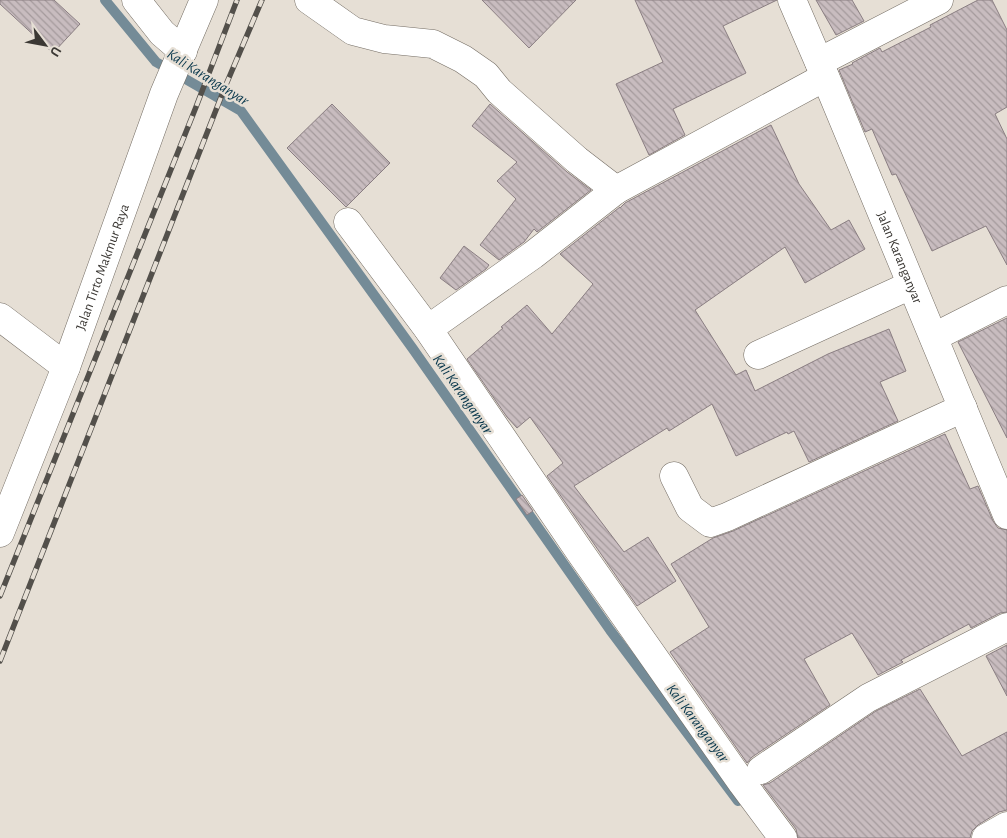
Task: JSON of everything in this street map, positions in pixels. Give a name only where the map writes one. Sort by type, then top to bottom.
[{"type":"street","points":[[136,0],[181,55]]},
{"type":"street","name":"Jalan Tirto Makmur Raya","points":[[0,533],[66,366],[164,94],[204,0]]},
{"type":"street","points":[[309,0],[353,31],[384,40],[433,44],[463,59],[486,75],[499,91],[578,160],[616,190]]},
{"type":"street","name":"Jalan Karanganyar","points":[[792,0],[1007,515]]},
{"type":"street","points":[[428,329],[533,254],[616,190],[939,0]]},
{"type":"street","points":[[348,222],[428,329],[580,552],[742,783],[783,838]]},
{"type":"street","points":[[758,355],[911,285]]},
{"type":"street","points":[[934,337],[1007,300]]},
{"type":"street","points":[[0,316],[66,366]]},
{"type":"street","points":[[674,476],[690,508],[710,523],[727,517],[963,408]]},
{"type":"street","points":[[761,770],[868,698],[1007,627]]},
{"type":"street","points":[[986,838],[1007,826]]},
{"type":"building","points":[[0,0],[54,0],[80,24],[53,53],[0,4]]},
{"type":"building","points":[[482,0],[576,0],[529,48]]},
{"type":"building","points":[[635,0],[777,0],[723,26],[746,73],[673,109],[685,135],[649,155],[616,84],[663,62]]},
{"type":"building","points":[[816,0],[852,0],[864,21],[836,35]]},
{"type":"building","points":[[978,0],[992,0],[1007,30],[1007,107],[995,114],[1007,139],[1007,265],[986,226],[932,251],[896,174],[892,175],[872,129],[865,132],[839,70],[880,48],[882,52]]},
{"type":"building","points":[[332,104],[390,163],[346,207],[287,148]]},
{"type":"building","points":[[490,104],[567,172],[591,190],[537,232],[534,229],[524,242],[499,260],[480,245],[516,199],[497,181],[517,162],[472,126]]},
{"type":"building","points":[[771,125],[799,184],[831,230],[849,220],[865,249],[805,283],[785,247],[695,310],[736,375],[746,370],[755,391],[828,354],[889,329],[906,371],[880,382],[898,421],[809,462],[794,431],[788,434],[787,432],[736,456],[712,404],[669,431],[667,428],[574,486],[624,552],[648,537],[676,581],[637,606],[547,476],[563,463],[530,417],[517,428],[507,417],[467,359],[527,305],[552,334],[593,284],[560,254],[625,203]]},
{"type":"building","points":[[464,246],[489,265],[456,290],[440,278]]},
{"type":"building","points":[[1007,318],[1007,438],[958,342]]},
{"type":"building","points":[[945,434],[970,489],[978,486],[993,521],[998,528],[1007,530],[1007,612],[1000,613],[971,628],[969,624],[901,660],[903,662],[878,675],[852,633],[804,659],[830,705],[752,757],[747,763],[670,652],[709,627],[671,564],[713,538],[733,531]]},
{"type":"building","points":[[522,495],[533,511],[527,515],[516,499]]},
{"type":"building","points":[[1007,645],[1007,696],[986,656]]},
{"type":"building","points":[[920,689],[962,756],[1007,732],[1007,810],[999,812],[978,825],[972,831],[970,838],[798,838],[796,829],[763,785],[770,783],[876,711]]},
{"type":"waterway","name":"Kali Karanganyar","points":[[105,0],[156,62],[241,111],[413,349],[610,630],[738,801]]},
{"type":"railway","points":[[0,596],[237,0]]},
{"type":"railway","points":[[0,661],[225,87],[262,0]]}]
